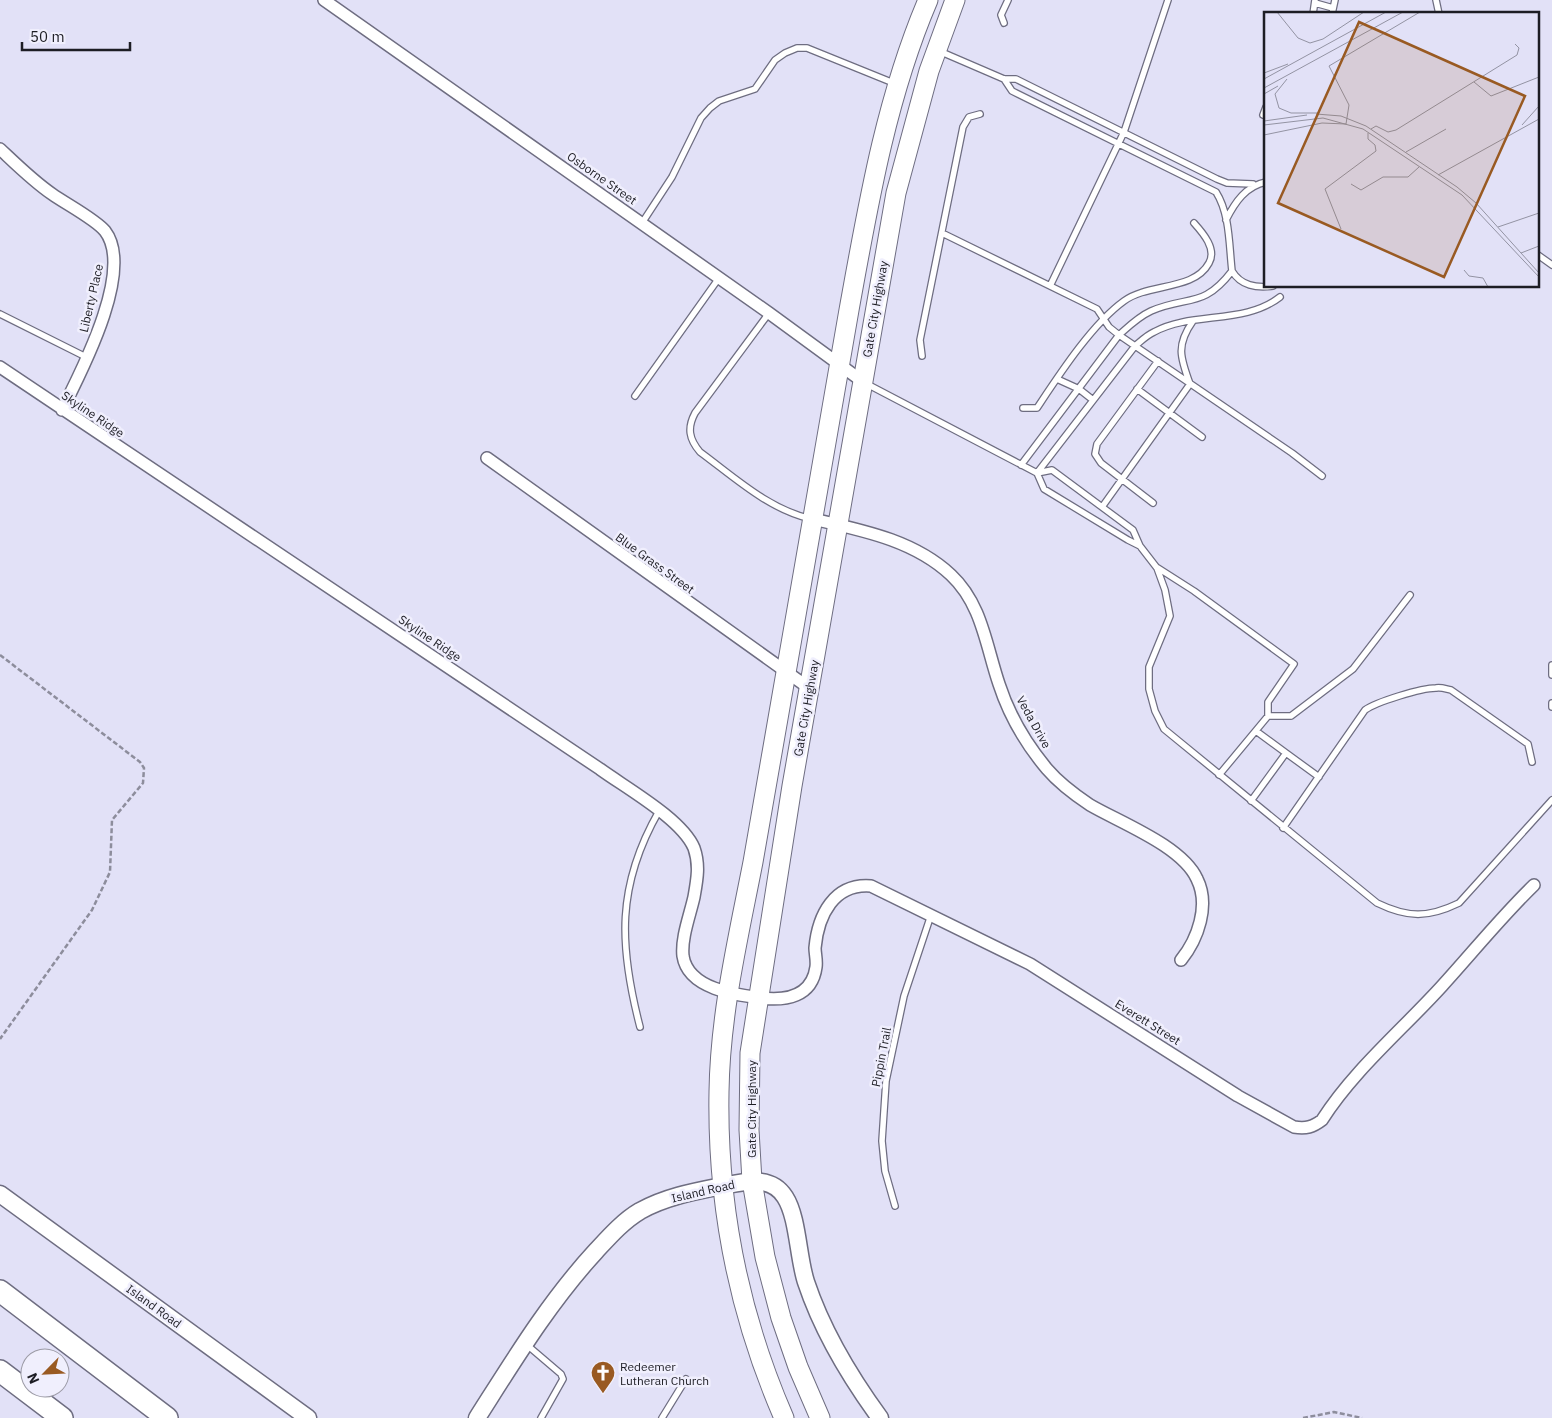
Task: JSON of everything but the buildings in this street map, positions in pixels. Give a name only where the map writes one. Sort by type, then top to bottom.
[{"type":"highway","points":[[0,1291],[168,1418]]},
{"type":"highway","points":[[0,1371],[62,1418]]},
{"type":"main road","name":"Gate City Highway","points":[[784,1418],[754,1342],[740,1293],[730,1244],[723,1186],[718,1092],[727,992],[786,673],[869,197],[898,85],[928,0]]},
{"type":"main road","name":"Gate City Highway","points":[[820,1418],[798,1367],[781,1318],[765,1257],[752,1181],[748,1130],[749,1082],[758,998],[809,688],[896,193],[911,132],[955,0]]},
{"type":"street","name":"Osborne Street","points":[[324,0],[769,313],[862,382]]},
{"type":"street","name":"Liberty Place","points":[[0,148],[49,192],[95,222],[111,241],[114,266],[98,334],[62,410]]},
{"type":"street","name":"Skyline Ridge","points":[[0,367],[591,763],[676,824],[686,835],[698,863],[698,875],[684,945],[686,964],[699,980],[727,992]]},
{"type":"street","name":"Blue Grass Street","points":[[487,458],[809,688]]},
{"type":"street","name":"Veda Drive","points":[[813,519],[880,536],[915,549],[952,575],[966,592],[979,617],[999,684],[1010,712],[1035,755],[1068,789],[1090,804],[1163,846],[1192,868],[1198,880],[1202,906],[1195,940],[1181,960]]},
{"type":"street","name":"Everett Street","points":[[727,992],[780,1000],[788,999],[801,993],[808,985],[816,966],[815,949],[825,910],[840,892],[850,887],[876,888],[1030,964],[1238,1096],[1294,1128],[1303,1129],[1314,1126],[1322,1120],[1365,1067],[1442,986],[1507,911],[1534,885]]},
{"type":"street","name":"Island Road","points":[[478,1418],[548,1307],[584,1264],[622,1224],[639,1212],[662,1200],[752,1181],[765,1182],[774,1186],[784,1196],[791,1209],[806,1281],[819,1314],[842,1360],[880,1418]]},
{"type":"street","name":"Island Road","points":[[0,1194],[308,1418]]},
{"type":"lane","points":[[1004,23],[1001,14],[1008,0]]},
{"type":"lane","points":[[1050,286],[1124,132],[1168,0]]},
{"type":"lane","points":[[1315,2],[1332,11],[1335,0]]},
{"type":"lane","points":[[642,223],[672,177],[701,118],[719,101],[755,88],[769,68],[785,53],[797,48],[807,48],[898,85]]},
{"type":"lane","points":[[937,50],[1004,79],[1016,79],[1217,179],[1228,183],[1264,182]]},
{"type":"lane","points":[[1004,79],[1012,91],[1216,192],[1222,202],[1232,271],[1236,279],[1253,287],[1264,286]]},
{"type":"lane","points":[[922,356],[920,340],[963,127],[969,117],[980,114]]},
{"type":"lane","points":[[1226,220],[1234,204],[1254,184]]},
{"type":"lane","points":[[1023,408],[1037,408],[1057,378],[1104,319],[1124,300],[1146,290],[1184,282],[1203,273],[1211,261],[1209,242],[1194,223]]},
{"type":"lane","points":[[942,232],[1097,309],[1109,327],[1119,335],[1285,448],[1322,476]]},
{"type":"lane","points":[[1540,256],[1552,265]]},
{"type":"lane","points":[[1021,465],[1119,335],[1133,322],[1151,311],[1207,295],[1219,288],[1232,271]]},
{"type":"lane","points":[[635,396],[719,278]]},
{"type":"lane","points":[[1037,474],[1135,346],[1153,332],[1193,321],[1257,310],[1280,297]]},
{"type":"lane","points":[[769,313],[695,413],[690,422],[689,432],[693,444],[700,452],[773,505],[795,515],[813,519]]},
{"type":"lane","points":[[0,314],[88,358]]},
{"type":"lane","points":[[1190,384],[1181,351],[1182,337],[1193,321]]},
{"type":"lane","points":[[1153,503],[1101,463],[1095,454],[1097,444],[1158,362]]},
{"type":"lane","points":[[1057,378],[1079,388],[1093,400]]},
{"type":"lane","points":[[862,382],[1037,474],[1044,489],[1140,546]]},
{"type":"lane","points":[[1102,506],[1190,384]]},
{"type":"lane","points":[[1137,389],[1202,437]]},
{"type":"lane","points":[[1037,474],[1052,470],[1133,530],[1140,546],[1157,568],[1165,590],[1170,616],[1149,667],[1149,689],[1155,711],[1164,729],[1377,903],[1398,913],[1419,915],[1440,912],[1459,903],[1552,800]]},
{"type":"lane","points":[[1157,568],[1194,591],[1294,664],[1268,702],[1268,716],[1220,775]]},
{"type":"lane","points":[[1268,716],[1290,716],[1354,669],[1410,595]]},
{"type":"lane","points":[[1552,665],[1552,675]]},
{"type":"lane","points":[[1283,828],[1365,710],[1373,704],[1436,688],[1451,690],[1528,744],[1532,762]]},
{"type":"lane","points":[[1256,731],[1319,777]]},
{"type":"lane","points":[[1251,801],[1286,753]]},
{"type":"lane","points":[[640,1027],[626,967],[625,912],[636,858],[646,834],[659,811]]},
{"type":"lane","name":"Pippin Trail","points":[[895,1206],[886,1171],[882,1141],[886,1081],[904,996],[931,915]]},
{"type":"lane","points":[[524,1344],[561,1374],[563,1379],[542,1418]]},
{"type":"lane","points":[[662,1418],[686,1379]]},
{"type":"path","points":[[0,655],[140,762],[145,776],[143,783],[112,820],[110,872],[92,910],[0,1039]]},
{"type":"path","points":[[1303,1418],[1334,1412],[1362,1418]]},
{"type":"place","name":"Redeemer Lutheran Church","points":[[603,1394]]}]
